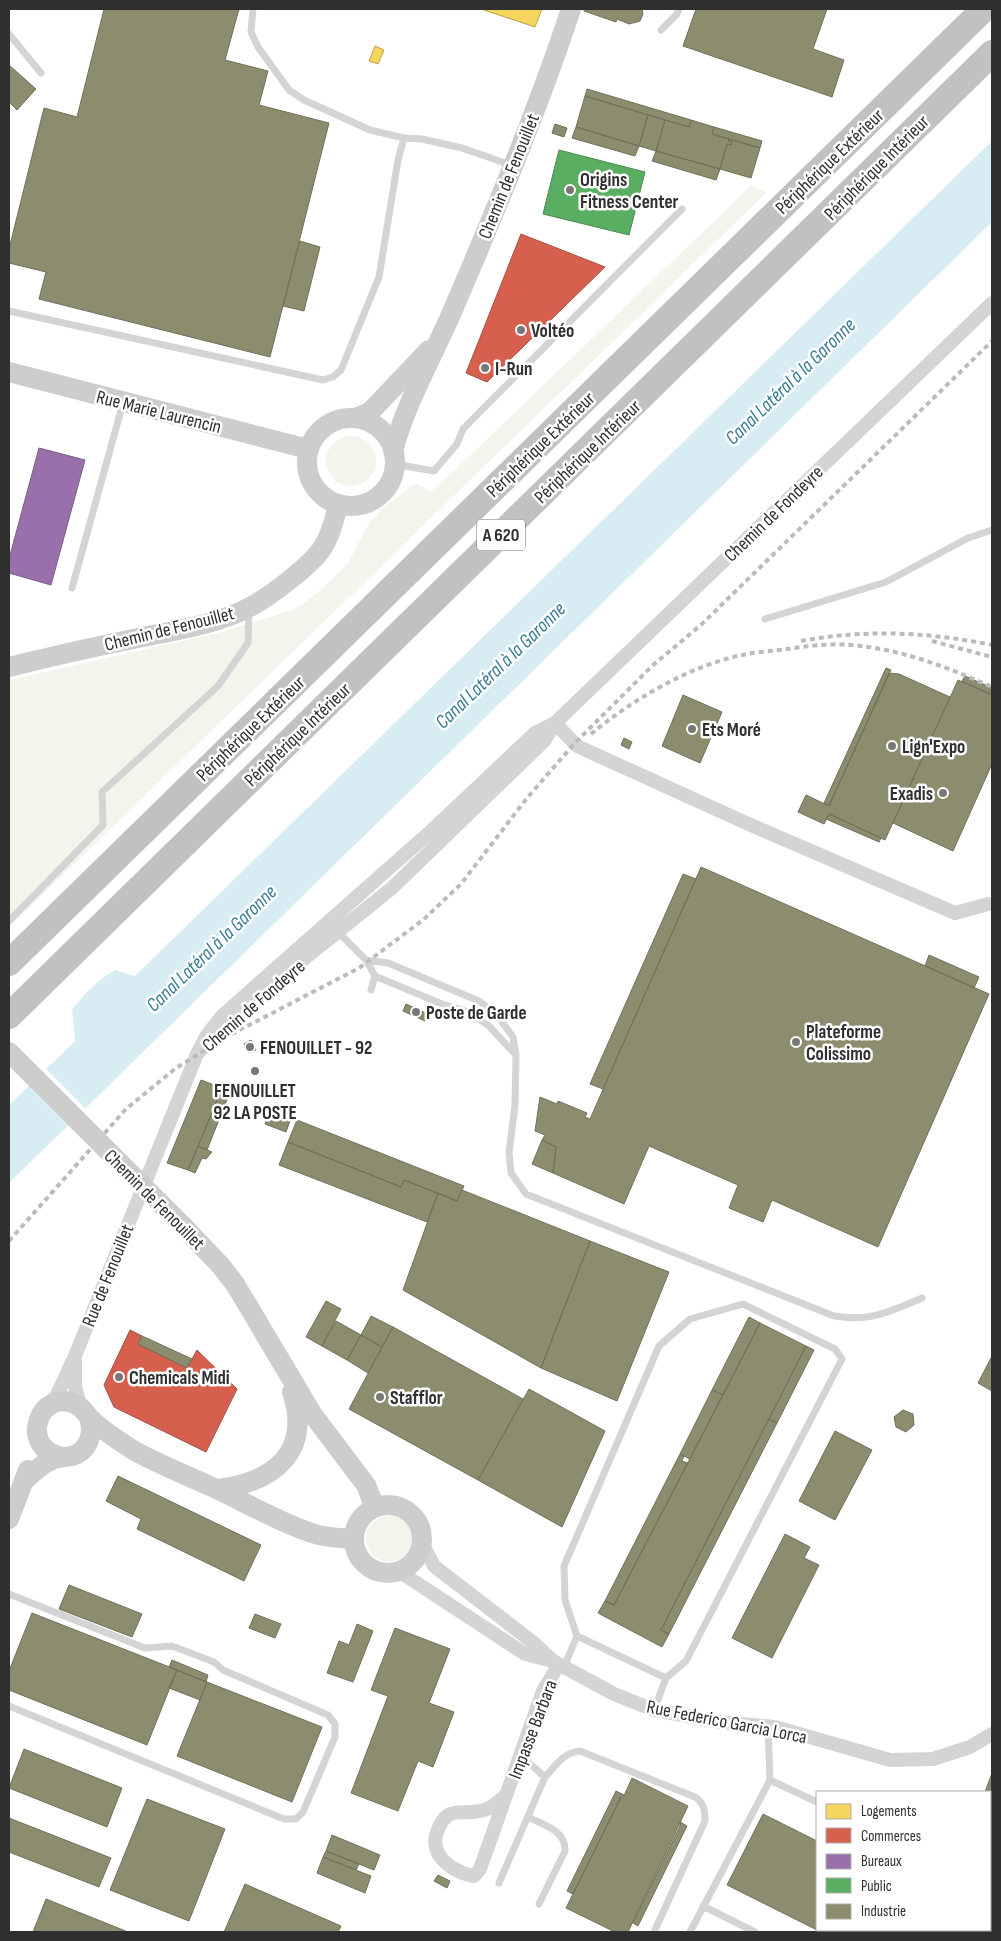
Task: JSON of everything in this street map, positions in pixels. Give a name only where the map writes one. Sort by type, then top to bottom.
[{"type":"highway","name":"Périphérique Extérieur","points":[[9,963],[984,9]]},
{"type":"highway","name":"Périphérique Intérieur","points":[[9,1016],[992,53]]},
{"type":"street","name":"Chemin de Fenouillet","points":[[394,457],[401,422],[439,340],[514,166],[571,9]]},
{"type":"street","name":"Chemin de Fondeyre","points":[[197,1054],[206,1035],[222,1016],[430,832],[535,733],[554,723],[992,304]]},
{"type":"street","name":"Chemin de Fenouillet","points":[[355,418],[370,412],[439,340]]},
{"type":"street","name":"Rue Marie Laurencin","points":[[9,372],[308,449]]},
{"type":"street","points":[[343,418],[365,420],[383,432],[394,457],[391,479],[382,492],[369,501],[354,505],[338,504],[323,496],[312,483],[307,466],[308,449],[321,429],[343,418]]},
{"type":"street","name":"Chemin de Fenouillet","points":[[9,667],[216,620],[250,607],[296,574],[322,548],[334,524],[338,504]]},
{"type":"street","points":[[554,723],[577,746],[744,822],[955,913],[988,904]]},
{"type":"street","name":"Chemin de Fondeyre","points":[[197,1054],[269,987],[339,933],[392,888],[493,793],[544,741],[554,723]]},
{"type":"street","name":"Chemin de Fenouillet","points":[[9,1052],[184,1227],[226,1272],[282,1361],[313,1415],[366,1484],[375,1508]]},
{"type":"street","name":"Rue de Fenouillet","points":[[9,1519],[38,1437],[38,1420],[57,1395],[75,1356],[197,1054]]},
{"type":"street","name":"Rue de Fenouillet","points":[[75,1356],[75,1387],[92,1430],[84,1448]]},
{"type":"street","name":"Chemin de Fenouillet","points":[[218,1489],[245,1485],[262,1477],[286,1457],[296,1440],[299,1423],[296,1403],[282,1361]]},
{"type":"street","name":"Rue de Fenouillet","points":[[48,1407],[55,1403],[68,1402],[85,1413],[105,1432],[134,1450],[312,1533],[354,1539]]},
{"type":"street","points":[[38,1437],[45,1448],[56,1455],[63,1456]]},
{"type":"street","name":"Rue de Fenouillet","points":[[24,1481],[43,1465],[63,1456],[72,1456],[84,1448],[100,1446],[134,1450]]},
{"type":"street","points":[[394,1506],[406,1510],[419,1525],[422,1543],[417,1558],[400,1572],[384,1574],[366,1566],[356,1553],[354,1539],[360,1520],[375,1508],[394,1506]]},
{"type":"street","name":"Rue Federico Garcia Lorca","points":[[422,1543],[434,1566],[536,1644],[559,1664]]},
{"type":"street","name":"Rue Federico Garcia Lorca","points":[[400,1572],[525,1654],[559,1664],[614,1694],[654,1710],[721,1722],[768,1726],[890,1760],[933,1759],[970,1747],[992,1734]]},
{"type":"street","name":"Impasse Barbara","points":[[506,1795],[484,1811],[456,1811],[447,1815],[440,1824],[435,1836],[436,1850],[444,1862],[466,1875],[474,1876],[480,1869],[543,1691],[559,1664]]},
{"type":"lane","points":[[253,9],[252,32],[258,47],[289,90],[304,100],[348,122],[404,138],[422,139],[462,148],[514,166]]},
{"type":"lane","points":[[660,30],[677,14],[679,9]]},
{"type":"lane","points":[[9,34],[41,73]]},
{"type":"lane","points":[[9,311],[322,380],[333,377],[341,370],[379,277],[398,160],[404,138]]},
{"type":"lane","points":[[394,457],[434,471],[457,444],[463,429],[682,208]]},
{"type":"lane","points":[[72,588],[124,402]]},
{"type":"lane","points":[[765,619],[886,582],[968,538],[992,530]]},
{"type":"lane","points":[[9,921],[103,825],[102,792],[218,686],[248,644],[250,607]]},
{"type":"lane","points":[[329,922],[366,960],[375,976],[442,1004],[469,1012],[489,1026],[516,1055]]},
{"type":"lane","points":[[366,960],[388,963],[479,1001],[497,1015],[513,1037],[516,1055],[515,1105],[509,1152],[511,1173],[526,1194],[834,1316],[856,1320],[881,1315],[922,1298]]},
{"type":"lane","points":[[371,990],[375,976]]},
{"type":"lane","points":[[654,1710],[666,1678],[686,1661],[842,1359],[835,1349],[743,1304],[690,1319],[659,1346],[564,1566],[565,1600],[577,1636],[666,1678]]},
{"type":"lane","points":[[9,1594],[145,1648],[172,1646],[214,1662],[222,1670],[328,1715],[335,1724],[335,1737],[303,1812],[296,1819],[284,1819],[9,1706]]},
{"type":"lane","points":[[559,1664],[577,1636]]},
{"type":"lane","points":[[690,1932],[770,1780],[768,1726]]},
{"type":"lane","points":[[499,1883],[545,1777],[563,1757],[570,1752],[580,1751],[695,1797],[701,1801],[705,1809],[706,1821],[654,1932]]},
{"type":"lane","points":[[520,1755],[545,1777]]},
{"type":"lane","points":[[770,1780],[816,1802]]},
{"type":"lane","points":[[528,1816],[563,1836],[565,1845],[565,1851],[539,1904]]},
{"type":"lane","points":[[703,1906],[755,1932]]},
{"type":"shaded area","points":[[752,185],[766,193],[9,927],[9,680],[222,632],[298,608],[324,587],[348,563],[368,525],[379,511],[416,483],[432,492]]},
{"type":"shaded area","points":[[346,436],[356,436],[369,443],[376,456],[376,466],[369,479],[356,486],[346,486],[337,482],[330,475],[326,466],[326,456],[330,447],[337,440]]},
{"type":"shaded area","points":[[384,1516],[394,1516],[408,1526],[412,1539],[408,1552],[402,1558],[394,1562],[384,1562],[370,1552],[366,1544],[366,1534],[376,1520]]},
{"type":"water","name":"Canal Latéral à la Garonne","points":[[992,141],[992,222],[9,1183],[9,1105],[75,1041],[72,1009],[87,993],[115,970],[135,976]]},
{"type":"pier","points":[[44,1067],[87,1110],[70,1127],[27,1084]]},
{"type":"building: Logements","points":[[481,9],[542,9],[535,27]]},
{"type":"building: Logements","points":[[375,46],[384,50],[378,64],[369,61]]},
{"type":"building: Commerces","points":[[521,234],[605,267],[487,382],[466,373]]},
{"type":"building: Commerces","points":[[130,1330],[140,1335],[141,1339],[138,1344],[187,1368],[197,1350],[237,1389],[206,1452],[114,1407],[104,1385]]},
{"type":"building: Bureaux","points":[[39,448],[85,460],[51,585],[9,573],[9,559]]},
{"type":"building: Public","points":[[559,150],[645,172],[629,235],[543,214]]},
{"type":"building: Industrie","points":[[104,9],[239,9],[225,60],[268,71],[259,105],[329,123],[270,357],[39,299],[46,272],[9,263],[9,249],[44,108],[77,117]]},
{"type":"building: Industrie","points":[[584,9],[642,9],[643,14],[640,21],[629,24],[617,19],[616,22],[584,11]]},
{"type":"building: Industrie","points":[[696,9],[827,9],[813,49],[844,60],[832,97],[683,46]]},
{"type":"building: Industrie","points":[[9,65],[36,89],[17,110],[9,102]]},
{"type":"building: Industrie","points":[[587,89],[691,120],[689,127],[585,96]]},
{"type":"building: Industrie","points":[[585,96],[648,115],[639,146],[576,127]]},
{"type":"building: Industrie","points":[[648,115],[665,120],[656,151],[639,146]]},
{"type":"building: Industrie","points":[[665,120],[689,127],[691,120],[714,127],[712,134],[729,139],[728,141],[732,142],[731,145],[727,144],[720,169],[656,151]]},
{"type":"building: Industrie","points":[[555,124],[567,128],[564,137],[552,133]]},
{"type":"building: Industrie","points":[[576,127],[639,146],[635,156],[572,138]]},
{"type":"building: Industrie","points":[[714,127],[762,141],[760,148],[712,134]]},
{"type":"building: Industrie","points":[[729,139],[760,148],[751,178],[720,169],[727,144],[731,145],[732,142],[728,141]]},
{"type":"building: Industrie","points":[[656,151],[720,169],[716,180],[652,161]]},
{"type":"building: Industrie","points":[[300,241],[320,247],[304,311],[283,306]]},
{"type":"building: Industrie","points":[[886,668],[891,670],[829,806],[824,803]]},
{"type":"building: Industrie","name":"Lign'Expo","points":[[889,673],[899,674],[950,697],[885,840],[829,814],[824,824],[798,812],[806,795],[829,806]]},
{"type":"building: Industrie","points":[[965,676],[992,688],[992,695],[962,681]]},
{"type":"building: Industrie","name":"Exadis","points":[[958,680],[992,695],[992,764],[953,851],[893,823]]},
{"type":"building: Industrie","name":"Ets Moré","points":[[683,695],[722,712],[700,763],[662,746]]},
{"type":"building: Industrie","points":[[624,738],[632,742],[629,749],[621,745]]},
{"type":"building: Industrie","points":[[829,814],[881,838],[879,842],[826,819]]},
{"type":"building: Industrie","name":"Plateforme Colissimo","points":[[701,867],[989,994],[878,1247],[772,1200],[763,1222],[729,1208],[738,1185],[649,1146],[624,1204],[553,1173],[556,1147],[542,1140],[545,1135],[535,1131],[540,1097],[557,1104],[558,1101],[587,1113],[585,1117],[590,1119]]},
{"type":"building: Industrie","points":[[683,874],[696,879],[603,1089],[590,1084]]},
{"type":"building: Industrie","points":[[929,955],[979,977],[974,988],[925,966]]},
{"type":"building: Industrie","name":"Poste de Garde","points":[[406,1004],[428,1014],[425,1021],[403,1011]]},
{"type":"building: Industrie","name":"FENOUILLET - 92","points":[[251,1040],[256,1050],[249,1053],[244,1044]]},
{"type":"building: Industrie","points":[[201,1080],[222,1088],[188,1170],[167,1163]]},
{"type":"building: Industrie","points":[[222,1088],[230,1092],[207,1150],[198,1146]]},
{"type":"building: Industrie","points":[[271,1110],[291,1118],[286,1132],[265,1124]]},
{"type":"building: Industrie","points":[[297,1120],[464,1186],[457,1201],[404,1180],[401,1187],[288,1142]]},
{"type":"building: Industrie","points":[[542,1140],[556,1147],[553,1173],[532,1164]]},
{"type":"building: Industrie","points":[[288,1142],[401,1187],[404,1180],[438,1193],[427,1222],[279,1165]]},
{"type":"building: Industrie","points":[[198,1146],[212,1152],[206,1159],[202,1158],[195,1173],[188,1170]]},
{"type":"building: Industrie","points":[[462,1190],[590,1241],[541,1368],[403,1290],[438,1193],[457,1201]]},
{"type":"building: Industrie","points":[[590,1241],[669,1272],[617,1401],[541,1368]]},
{"type":"building: Industrie","points":[[326,1301],[341,1309],[322,1346],[306,1337]]},
{"type":"building: Industrie","points":[[371,1316],[393,1327],[382,1347],[361,1335]]},
{"type":"building: Industrie","points":[[749,1317],[760,1323],[723,1395],[712,1390]]},
{"type":"building: Industrie","points":[[336,1321],[361,1335],[347,1360],[322,1346]]},
{"type":"building: Industrie","points":[[760,1323],[806,1346],[661,1630],[669,1634],[662,1647],[598,1613],[605,1601],[614,1605]]},
{"type":"building: Industrie","points":[[393,1327],[523,1399],[478,1480],[349,1409]]},
{"type":"building: Industrie","points":[[140,1335],[192,1359],[187,1368],[138,1344],[141,1339]]},
{"type":"building: Industrie","points":[[361,1335],[382,1347],[368,1373],[347,1360]]},
{"type":"building: Industrie","points":[[806,1346],[814,1350],[777,1423],[769,1419]]},
{"type":"building: Industrie","points":[[992,1356],[992,1391],[978,1383]]},
{"type":"building: Industrie","points":[[529,1389],[605,1431],[562,1527],[478,1480]]},
{"type":"building: Industrie","points":[[712,1390],[723,1395],[690,1459],[680,1454]]},
{"type":"building: Industrie","points":[[903,1410],[913,1414],[914,1425],[906,1432],[896,1427],[894,1417]]},
{"type":"building: Industrie","points":[[769,1419],[777,1423],[669,1634],[661,1630]]},
{"type":"building: Industrie","points":[[835,1431],[872,1450],[835,1520],[799,1501]]},
{"type":"building: Industrie","points":[[680,1454],[684,1456],[682,1461],[688,1463],[614,1605],[605,1601]]},
{"type":"building: Industrie","points":[[118,1476],[261,1545],[244,1581],[137,1529],[141,1519],[106,1501]]},
{"type":"building: Industrie","points":[[785,1534],[810,1547],[804,1558],[819,1565],[772,1658],[732,1638]]},
{"type":"building: Industrie","points":[[69,1585],[142,1614],[132,1637],[59,1609]]},
{"type":"building: Industrie","points":[[32,1613],[177,1670],[147,1745],[9,1690],[9,1671]]},
{"type":"building: Industrie","points":[[255,1614],[281,1624],[275,1638],[249,1628]]},
{"type":"building: Industrie","points":[[357,1624],[373,1631],[353,1682],[327,1673],[339,1641],[349,1645]]},
{"type":"building: Industrie","points":[[395,1628],[450,1649],[429,1703],[454,1712],[433,1767],[418,1761],[398,1811],[351,1793],[388,1696],[371,1690]]},
{"type":"building: Industrie","points":[[172,1660],[208,1675],[206,1682],[169,1667]]},
{"type":"building: Industrie","points":[[177,1670],[207,1682],[200,1700],[169,1688]]},
{"type":"building: Industrie","points":[[207,1682],[322,1727],[292,1802],[177,1756]]},
{"type":"building: Industrie","points":[[24,1749],[122,1788],[107,1827],[9,1788]]},
{"type":"building: Industrie","points":[[992,1773],[992,1798],[991,1791],[985,1791]]},
{"type":"building: Industrie","points":[[632,1778],[688,1806],[628,1932],[615,1932],[566,1908]]},
{"type":"building: Industrie","points":[[616,1791],[624,1795],[621,1797],[573,1894],[567,1891]]},
{"type":"building: Industrie","points":[[147,1799],[225,1829],[189,1921],[110,1890]]},
{"type":"building: Industrie","points":[[763,1814],[816,1840],[816,1930],[727,1885]]},
{"type":"building: Industrie","points":[[9,1818],[111,1858],[99,1887],[9,1852]]},
{"type":"building: Industrie","points":[[680,1822],[687,1826],[638,1926],[633,1923],[680,1826]]},
{"type":"building: Industrie","points":[[332,1835],[380,1855],[374,1870],[326,1851]]},
{"type":"building: Industrie","points":[[326,1851],[359,1864],[356,1870],[323,1857]]},
{"type":"building: Industrie","points":[[323,1857],[371,1876],[365,1893],[317,1873]]},
{"type":"building: Industrie","points":[[438,1875],[450,1881],[447,1888],[434,1881]]},
{"type":"building: Industrie","points":[[245,1884],[341,1926],[338,1932],[224,1932]]},
{"type":"building: Industrie","points":[[46,1899],[128,1932],[33,1932]]},
{"type":"building: Industrie","points":[[819,1931],[880,1931],[879,1932]]},
{"type":"railway","points":[[9,1241],[126,1109],[176,1068],[230,1035],[359,968],[423,920],[461,884],[527,798],[574,744],[652,666],[702,624],[992,341]]},
{"type":"railway","points":[[801,641],[849,635],[897,634],[944,637],[992,645]]},
{"type":"railway","points":[[932,641],[992,657]]},
{"type":"railway","points":[[591,734],[624,709],[682,676],[722,660],[758,652],[843,644],[870,647],[923,660],[992,687]]},
{"type":"place","name":"Origins Fitness Center","points":[[570,190]]},
{"type":"place","name":"Voltéo","points":[[521,330]]},
{"type":"place","name":"I-Run","points":[[485,368]]},
{"type":"place","name":"Ets Moré","points":[[692,729]]},
{"type":"place","name":"Lign'Expo","points":[[892,746]]},
{"type":"place","name":"Exadis","points":[[943,793]]},
{"type":"place","name":"Poste de Garde","points":[[416,1012]]},
{"type":"place","name":"Plateforme Colissimo","points":[[796,1042]]},
{"type":"place","name":"FENOUILLET - 92","points":[[250,1047]]},
{"type":"place","name":"FENOUILLET 92 LA POSTE","points":[[255,1071]]},
{"type":"place","name":"Chemicals Midi","points":[[119,1377]]},
{"type":"place","name":"Stafflor","points":[[380,1397]]}]
